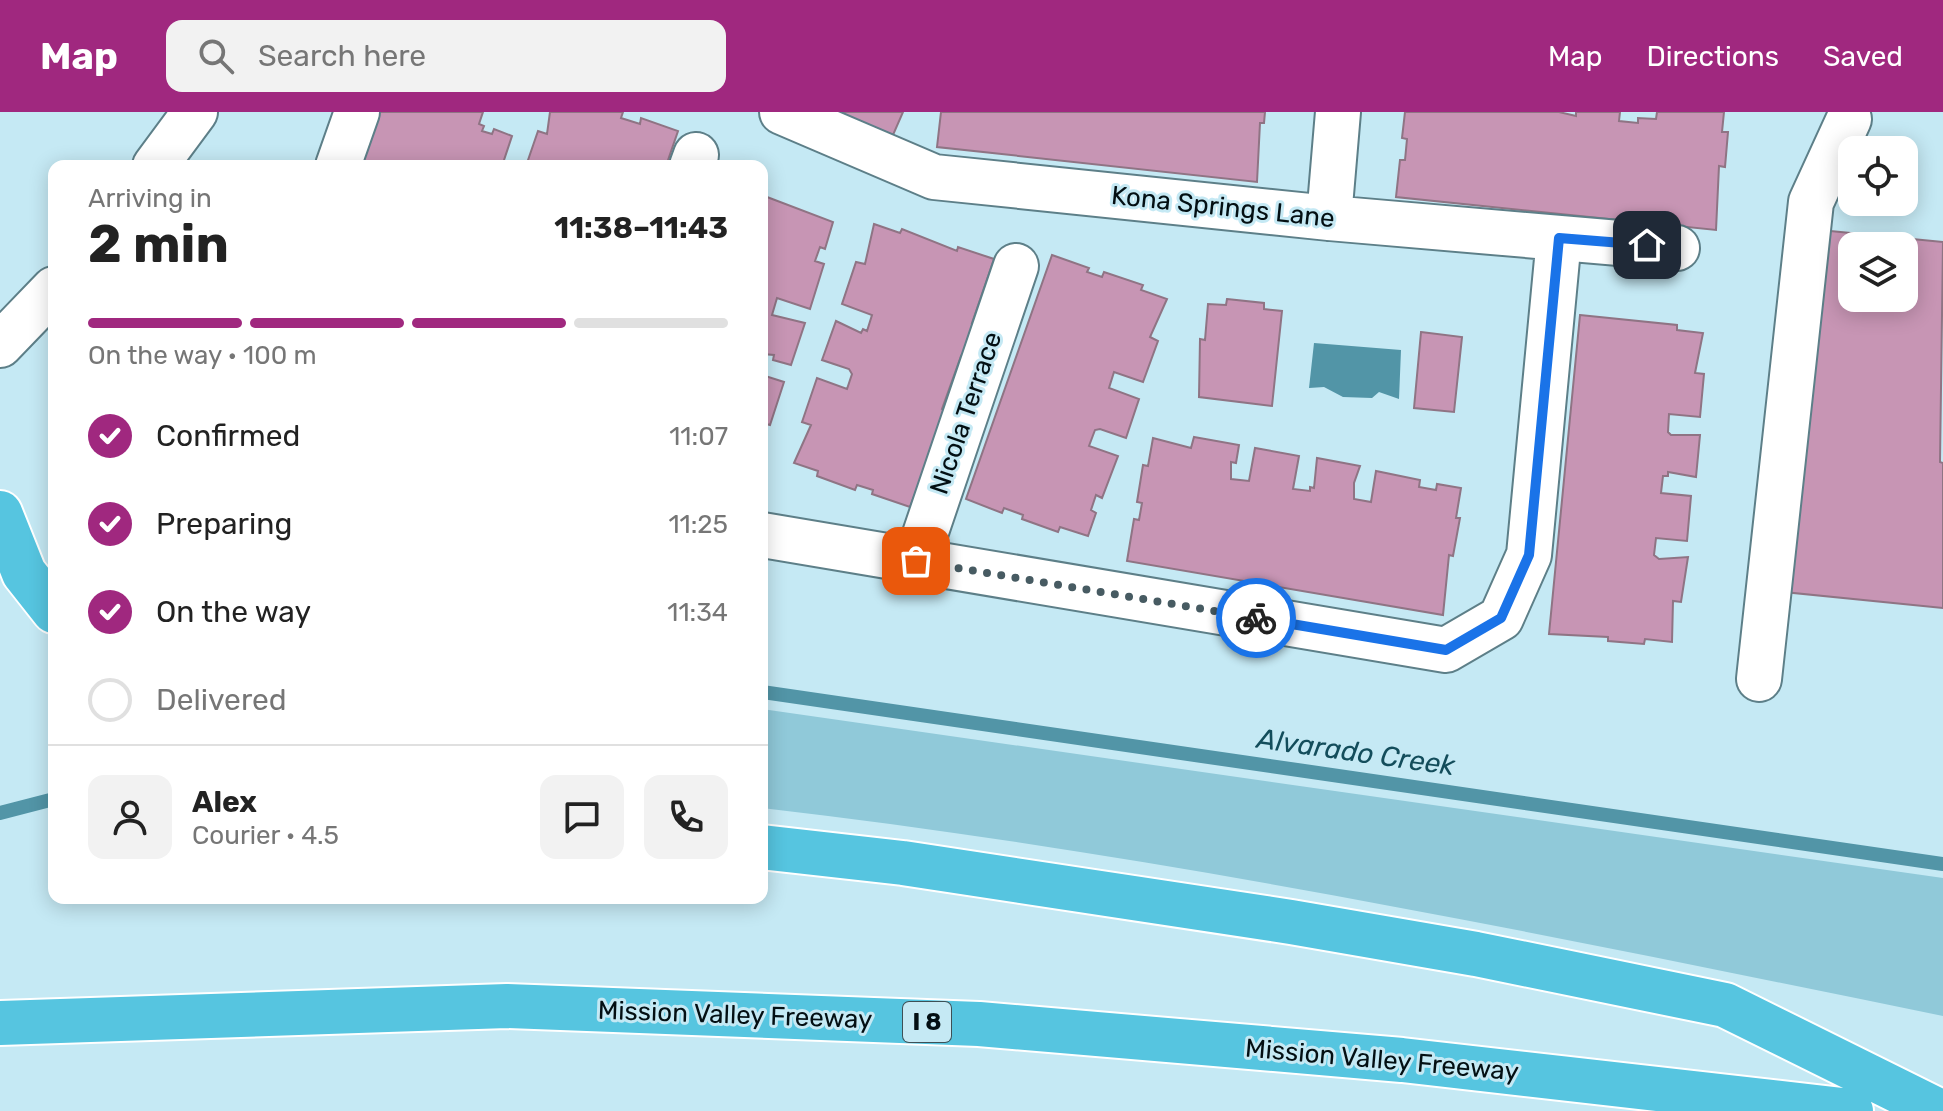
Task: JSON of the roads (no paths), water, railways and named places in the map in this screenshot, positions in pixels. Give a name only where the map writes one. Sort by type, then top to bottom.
[{"type":"highway","points":[[0,513],[24,573],[48,603]]},
{"type":"highway","points":[[768,848],[903,863],[1291,922],[1476,954],[1725,1005],[1939,1111]]},
{"type":"highway","name":"Mission Valley Freeway","points":[[0,1023],[507,1006],[979,1024],[1402,1060],[1851,1111]]},
{"type":"street","points":[[159,160],[195,112]]},
{"type":"street","points":[[340,160],[357,112]]},
{"type":"street","name":"Kona Springs Lane","points":[[782,112],[934,177],[1329,218],[1677,248]]},
{"type":"street","points":[[1329,218],[1338,112]]},
{"type":"street","points":[[1759,679],[1811,202],[1849,119]]},
{"type":"street","points":[[768,536],[1446,650],[1501,618],[1529,555],[1559,238]]},
{"type":"street","name":"Nicola Terrace","points":[[916,561],[1016,266]]},
{"type":"street","points":[[0,345],[48,295]]},
{"type":"waterway","name":"Alvarado Creek","points":[[768,693],[1943,864]]},
{"type":"waterway","name":"Alvarado Creek","points":[[0,813],[48,801]]}]
